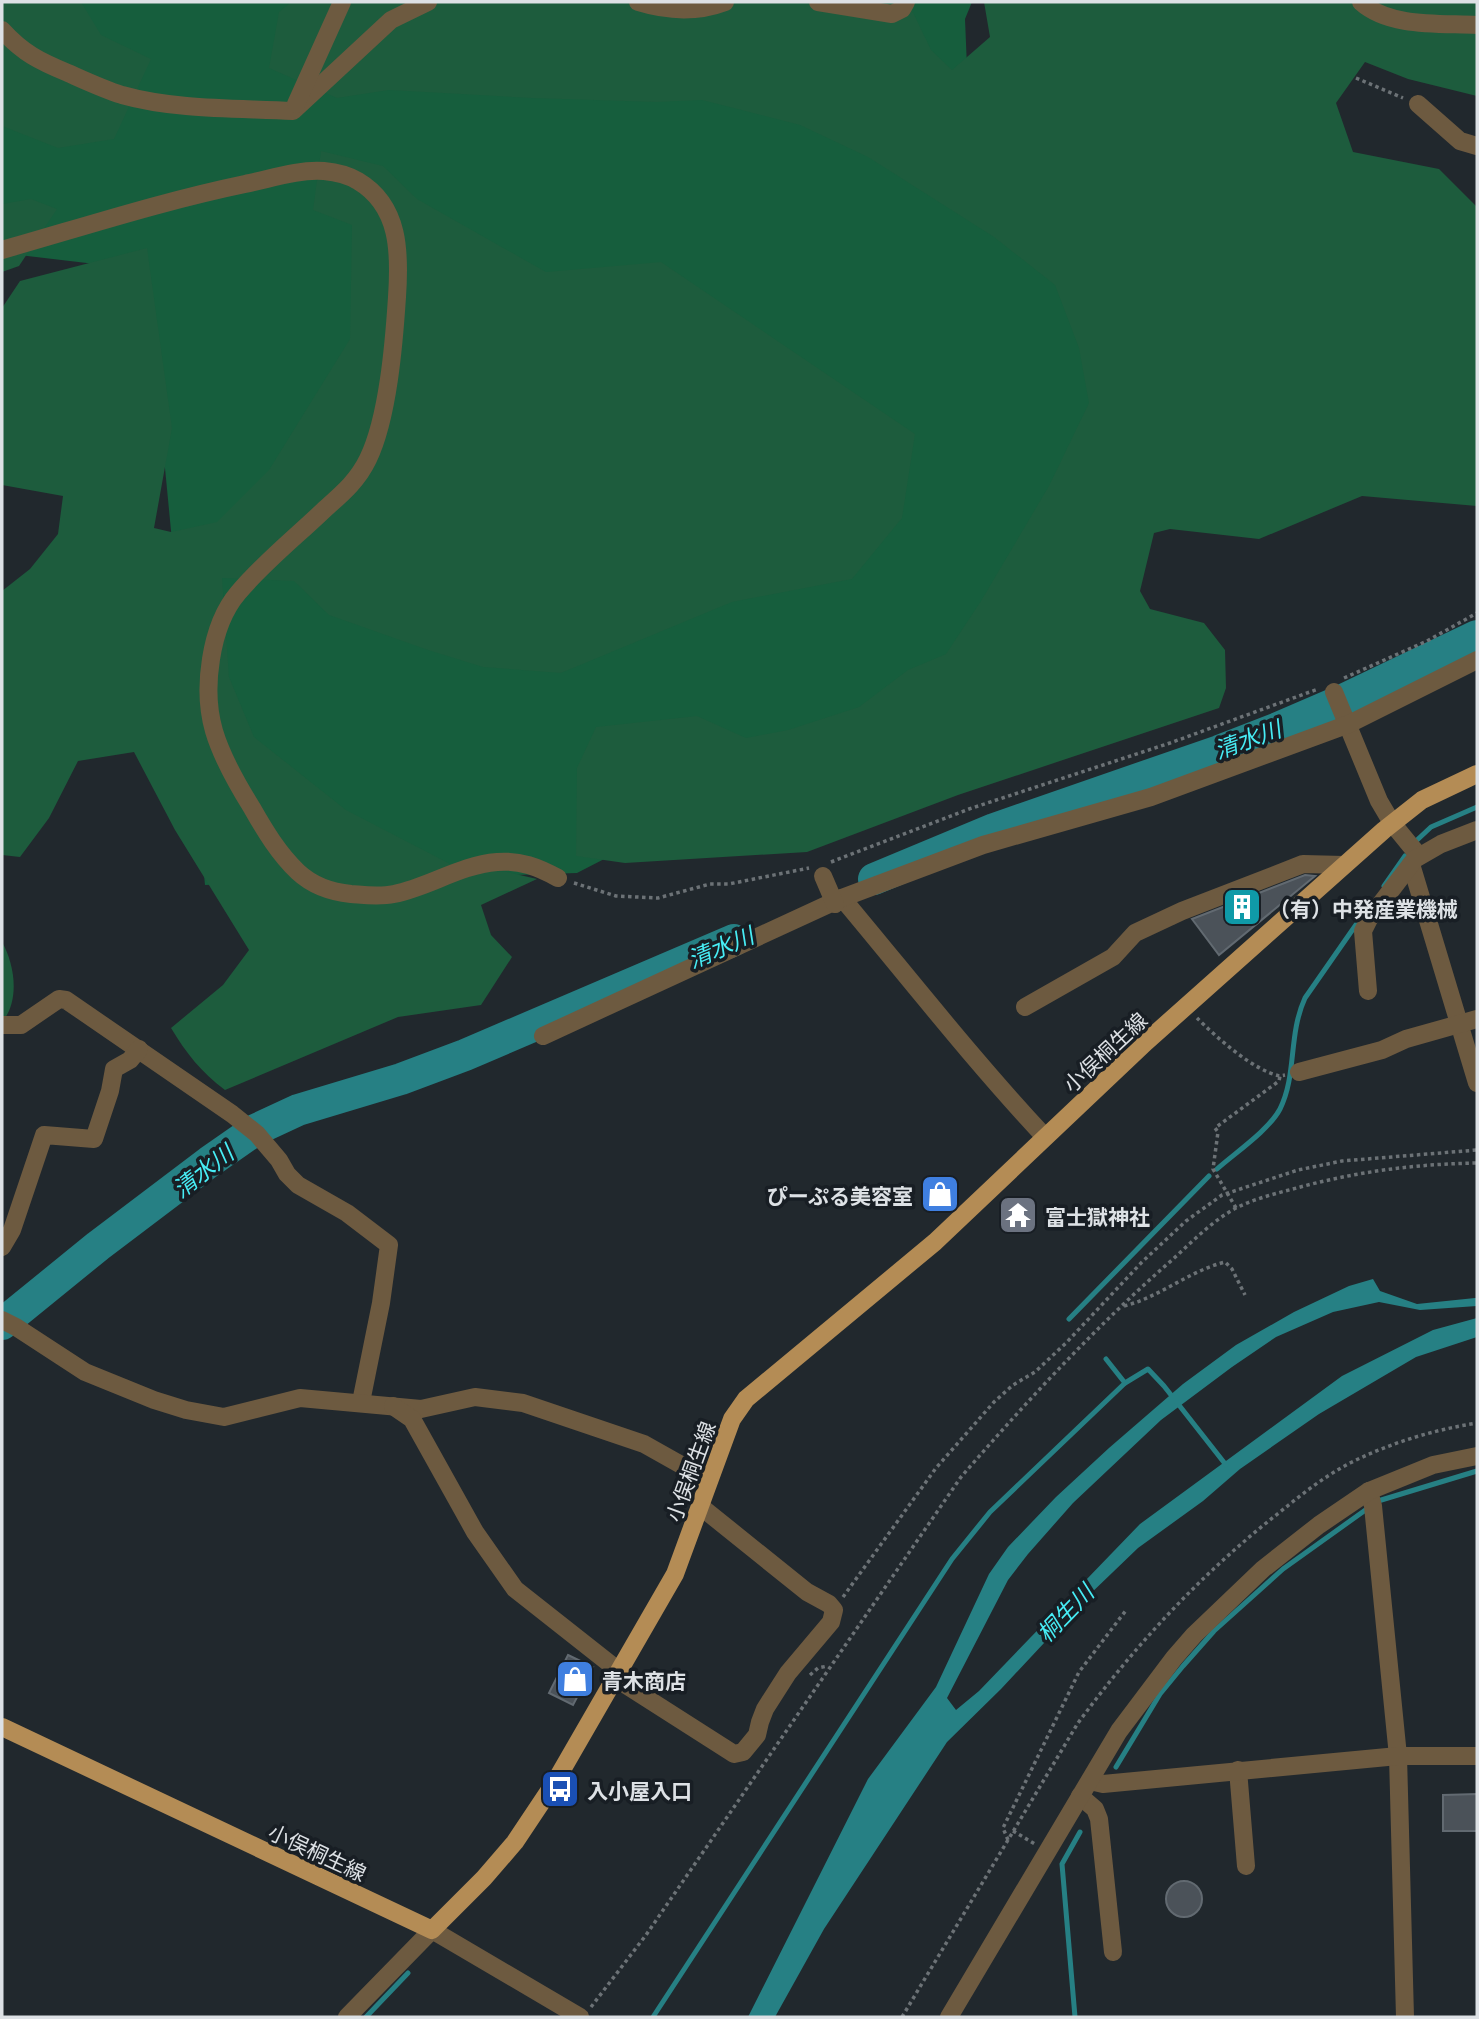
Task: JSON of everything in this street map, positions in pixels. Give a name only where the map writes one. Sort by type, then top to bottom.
[{"type":"main road","name":"小俣桐生線","points":[[2,1727],[432,1930],[484,1878],[529,1823],[555,1782],[675,1574],[732,1419],[746,1399],[935,1242],[1185,1007],[1392,823],[1422,800],[1477,774]]},
{"type":"street","points":[[293,111],[342,2]]},
{"type":"street","points":[[2,30],[32,57],[125,96],[189,106],[293,111],[391,20],[428,2]]},
{"type":"street","points":[[638,2],[660,9],[690,10],[725,2]]},
{"type":"street","points":[[818,2],[892,14],[902,9],[906,2]]},
{"type":"street","points":[[1361,2],[1370,10],[1390,17],[1477,25]]},
{"type":"street","points":[[1418,104],[1460,141],[1477,146]]},
{"type":"street","points":[[2,250],[192,195],[303,172],[335,173],[358,181],[379,199],[388,210],[396,236],[398,289],[379,427],[368,461],[352,485],[249,580],[229,603],[211,656],[209,705],[214,732],[230,771],[281,853],[299,873],[331,891],[374,896],[395,894],[458,870],[496,862],[532,865],[558,878]]},
{"type":"street","points":[[543,1036],[838,901],[983,845],[1151,797],[1347,720],[1477,660]]},
{"type":"street","points":[[1332,688],[1379,801],[1415,860],[1468,1021],[1477,1083]]},
{"type":"street","points":[[1368,991],[1363,931],[1415,860],[1441,844],[1477,830]]},
{"type":"street","points":[[1025,1007],[1114,957],[1135,933],[1182,911],[1303,864],[1345,865]]},
{"type":"street","points":[[821,871],[838,901],[918,988],[962,1045],[1045,1137]]},
{"type":"street","points":[[2,1025],[21,1025],[59,999],[66,1000],[232,1114],[257,1134],[298,1185],[347,1213],[389,1245],[381,1303],[361,1402]]},
{"type":"street","points":[[1299,1072],[1382,1050],[1406,1039],[1468,1021]]},
{"type":"street","points":[[2,1247],[12,1230],[44,1135],[94,1139],[110,1091],[114,1069],[130,1060],[139,1049]]},
{"type":"street","points":[[9,1324],[85,1372],[186,1410],[224,1417],[300,1398],[421,1409],[475,1397],[523,1403],[644,1444],[709,1480]]},
{"type":"street","points":[[393,1406],[412,1419],[475,1532],[515,1589],[617,1675],[734,1754],[743,1752],[757,1735],[765,1709],[788,1673],[831,1622],[834,1609],[807,1592],[700,1506]]},
{"type":"street","points":[[949,2017],[1119,1731],[1194,1635],[1263,1569],[1319,1525],[1433,1465],[1477,1456]]},
{"type":"street","points":[[1372,1499],[1398,1756],[1405,2017]]},
{"type":"street","points":[[1090,1781],[1104,1783],[1398,1756],[1477,1756]]},
{"type":"street","points":[[1238,1770],[1246,1866]]},
{"type":"street","points":[[1080,1796],[1096,1809],[1099,1819],[1113,1952]]},
{"type":"street","points":[[347,2017],[432,1930],[583,2014]]},
{"type":"path","points":[[1356,78],[1418,104]]},
{"type":"path","points":[[558,878],[616,896],[658,898],[710,884],[729,884],[821,871],[969,809],[1332,688],[1477,613]]},
{"type":"path","points":[[1185,1007],[1220,1040],[1268,1073],[1280,1076],[1299,1072]]},
{"type":"path","points":[[1236,1208],[1213,1168],[1217,1132],[1215,1128],[1273,1085],[1280,1076]]},
{"type":"path","points":[[834,1609],[936,1468],[994,1402],[1051,1358],[1142,1262],[1186,1221],[1226,1194],[1298,1170],[1342,1161],[1477,1150]]},
{"type":"path","points":[[583,2014],[646,1935],[961,1477],[1015,1415],[1122,1306],[1214,1222],[1236,1208],[1270,1195],[1344,1175],[1434,1164],[1477,1163]]},
{"type":"path","points":[[1122,1306],[1140,1302],[1225,1262],[1232,1269],[1245,1295]]},
{"type":"path","points":[[1008,1840],[1003,1828],[1079,1672],[1127,1609]]},
{"type":"path","points":[[1013,1832],[1040,1847]]},
{"type":"green space","points":[[2,2],[972,2],[965,19],[969,116],[1127,308],[1092,441],[966,684],[783,767],[577,873],[205,885],[146,270],[2,253]]},
{"type":"green space","points":[[2,2],[81,2],[101,35],[151,59],[114,139],[58,148],[2,126]]},
{"type":"green space","points":[[291,2],[908,2],[931,50],[952,70],[990,37],[984,2],[1477,2],[1477,96],[1408,79],[1365,62],[1336,103],[1353,152],[1439,169],[1477,207],[1477,506],[1362,496],[1259,539],[1170,529],[1154,533],[1140,591],[1150,609],[1204,623],[1225,650],[1226,688],[1219,708],[958,795],[807,852],[625,863],[576,856],[577,768],[596,727],[697,716],[746,738],[788,730],[859,707],[908,670],[946,654],[981,601],[1049,486],[1089,403],[1079,348],[1055,285],[994,237],[868,157],[800,125],[702,100],[656,102],[389,90],[337,98],[269,68],[279,12]]},
{"type":"green space","points":[[321,151],[383,166],[417,199],[546,272],[661,262],[915,434],[902,518],[852,579],[732,602],[561,673],[483,667],[428,650],[329,615],[294,581],[222,578],[229,677],[254,737],[346,810],[456,867],[507,872],[537,879],[481,905],[491,935],[512,957],[481,1005],[398,1017],[225,1090],[195,1062],[171,1028],[223,985],[249,950],[175,830],[134,752],[78,761],[49,818],[20,857],[2,855],[2,591],[30,569],[58,534],[63,496],[2,485],[2,308],[20,281],[147,248],[172,428],[154,528],[171,532],[217,522],[269,470],[350,339],[352,225],[313,210]]},
{"type":"green space","points":[[31,199],[57,209],[19,266],[2,272],[2,204]]},
{"type":"green space","points":[[2,942],[10,961],[14,983],[11,1004],[2,1022]]},
{"type":"water","name":"桐生川","points":[[1373,1279],[1380,1291],[1417,1304],[1477,1298],[1477,1306],[1420,1310],[1379,1302],[1333,1312],[1276,1337],[1161,1420],[1073,1503],[1008,1580],[947,1698],[956,1710],[979,1691],[1140,1524],[1342,1376],[1433,1330],[1477,1318],[1477,1337],[1416,1357],[1319,1414],[1240,1469],[1203,1501],[1138,1548],[947,1742],[824,1929],[775,2017],[748,2017],[868,1779],[936,1687],[989,1574],[1008,1547],[1056,1497],[1109,1448],[1183,1384],[1236,1345],[1294,1312],[1349,1286]]},
{"type":"building","name":"（有）中発産業機械","points":[[1305,875],[1315,876],[1219,955],[1192,919]]},
{"type":"building","points":[[568,1655],[593,1667],[573,1705],[549,1693]]},
{"type":"building","points":[[1477,1794],[1477,1831],[1443,1831],[1443,1795]]},
{"type":"building","points":[[1184,1881],[1197,1886],[1202,1899],[1197,1912],[1184,1917],[1171,1912],[1166,1899],[1171,1886]]},
{"type":"waterway","name":"清水川","points":[[874,879],[994,829],[1278,728],[1477,636]]},
{"type":"waterway","points":[[1416,841],[1431,827],[1477,807]]},
{"type":"waterway","points":[[1384,886],[1405,856]]},
{"type":"waterway","points":[[1217,1169],[1260,1133],[1280,1109],[1289,1083],[1296,1026],[1305,998],[1360,919]]},
{"type":"waterway","name":"清水川","points":[[2,1324],[98,1246],[255,1130],[298,1110],[401,1079],[465,1055],[734,940]]},
{"type":"waterway","points":[[1069,1319],[1209,1176]]},
{"type":"waterway","points":[[653,2017],[952,1559],[990,1512],[1125,1383],[1106,1359]]},
{"type":"waterway","points":[[1125,1383],[1148,1369],[1226,1465]]},
{"type":"waterway","points":[[1116,1767],[1160,1694],[1183,1666],[1214,1631],[1283,1569],[1378,1501],[1477,1471]]},
{"type":"waterway","points":[[1075,2017],[1062,1864],[1080,1832]]},
{"type":"waterway","points":[[366,2017],[408,1973]]},
{"type":"place","name":"（有）中発産業機械","points":[[1242,907]]},
{"type":"place","name":"ぴーぷる美容室","points":[[940,1194]]},
{"type":"place","name":"富士獄神社","points":[[1018,1215]]},
{"type":"place","name":"青木商店","points":[[575,1679]]},
{"type":"place","name":"入小屋入口","points":[[560,1789]]}]
